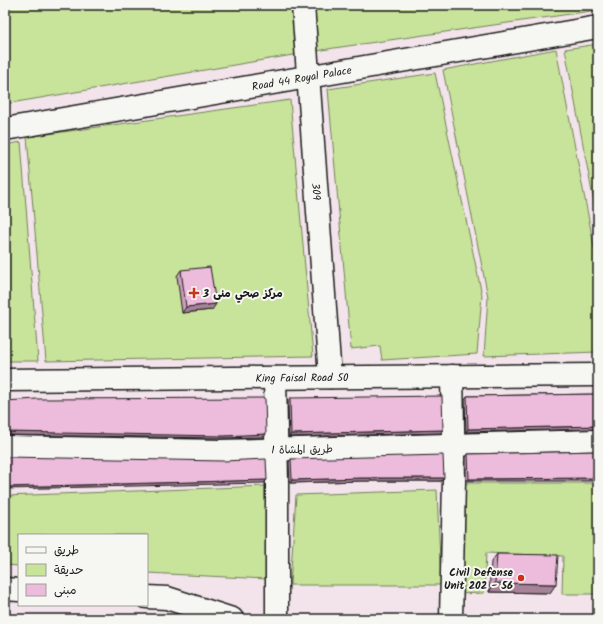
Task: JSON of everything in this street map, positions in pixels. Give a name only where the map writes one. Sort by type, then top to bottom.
[{"type":"street","name":"309","points":[[303,5],[330,377]]},
{"type":"street","name":"Road 44 Royal Palace","points":[[5,129],[598,27]]},
{"type":"street","name":"King Faisal Road 50","points":[[5,380],[598,375]]},
{"type":"street","points":[[451,619],[454,482],[452,445],[452,376]]},
{"type":"street","points":[[275,378],[277,449],[277,619]]},
{"type":"street","name":"طريق المشاة 1","points":[[5,447],[221,451],[598,441]]},
{"type":"street","points":[[5,589],[18,590]]},
{"type":"street","points":[[148,597],[167,598],[232,619]]},
{"type":"green space","points":[[5,5],[598,5],[598,10],[334,48],[5,104]]},
{"type":"green space","points":[[598,44],[598,224],[565,49]]},
{"type":"green space","points":[[556,49],[598,267],[598,352],[484,356],[488,297],[443,70]]},
{"type":"green space","points":[[435,73],[482,295],[477,354],[382,360],[380,346],[351,349],[328,89]]},
{"type":"green space","points":[[290,100],[313,356],[46,361],[27,137]]},
{"type":"green space","points":[[21,142],[38,361],[5,361],[5,145]]},
{"type":"green space","points":[[460,483],[598,483],[598,594],[562,594],[563,556],[486,553],[484,593],[456,594]]},
{"type":"green space","points":[[267,486],[267,579],[148,573],[148,534],[18,534],[18,566],[5,565],[5,496]]},
{"type":"green space","points":[[437,490],[441,585],[290,585],[296,495]]},
{"type":"building","name":"مركز صحي منى 3","points":[[210,267],[216,304],[186,307],[181,270]]},
{"type":"building","points":[[598,394],[598,426],[468,429],[467,396]]},
{"type":"building","points":[[442,396],[443,430],[291,434],[290,398]]},
{"type":"building","points":[[265,398],[266,434],[223,436],[5,432],[5,401],[37,399]]},
{"type":"building","points":[[598,451],[598,478],[469,479],[468,454]]},
{"type":"building","points":[[443,455],[444,478],[292,480],[291,459]]},
{"type":"building","points":[[5,456],[223,461],[266,459],[267,480],[5,487]]},
{"type":"building","name":"Civil Defense Unit 202 - 56","points":[[497,554],[558,555],[556,584],[495,583]]},
{"type":"place","name":"مركز صحي منى 3","points":[[194,293]]},
{"type":"place","name":"Civil Defense Unit 202 - 56","points":[[521,578]]}]
